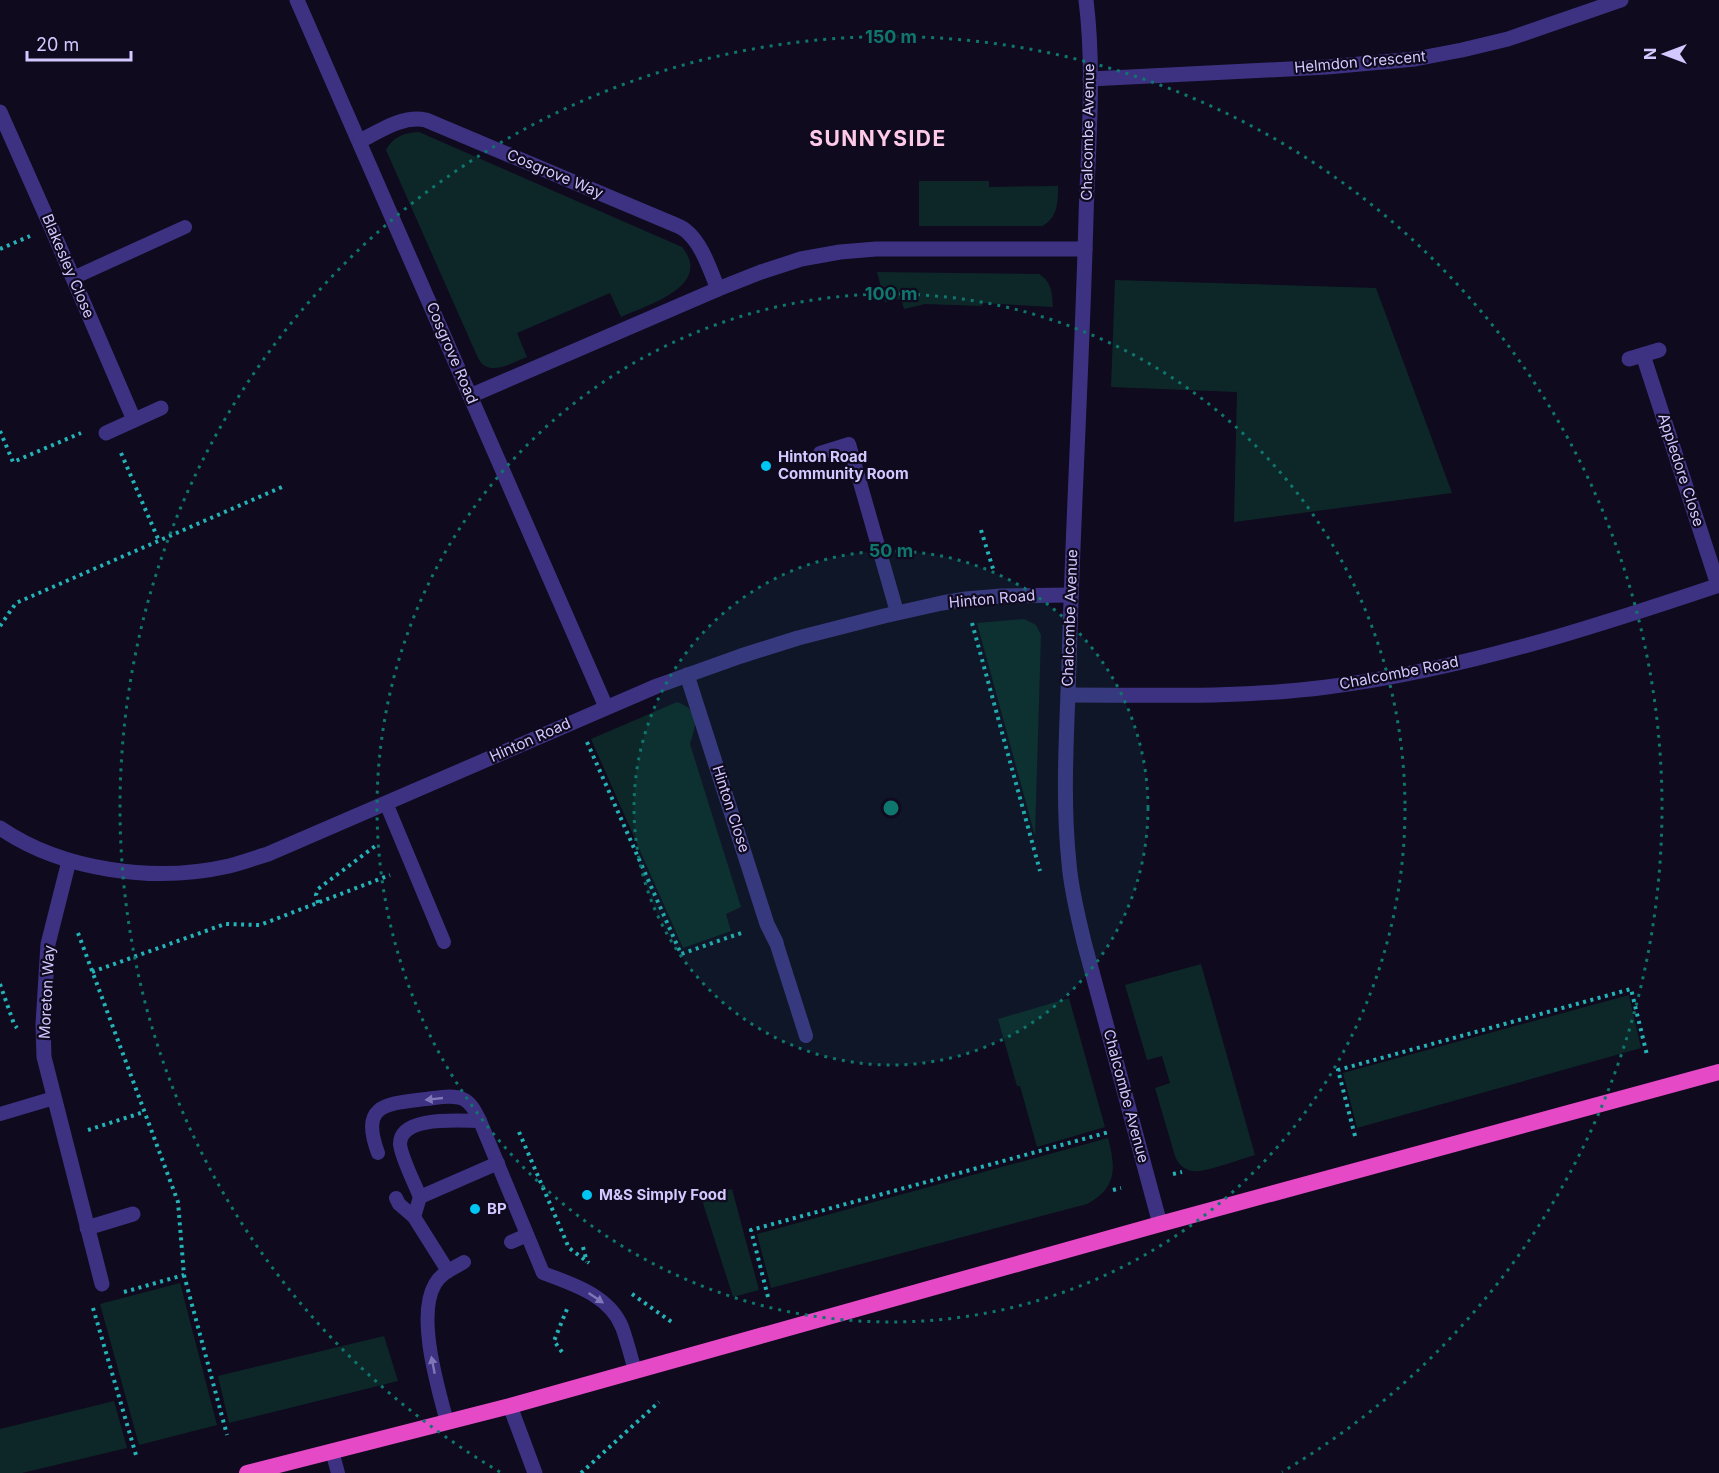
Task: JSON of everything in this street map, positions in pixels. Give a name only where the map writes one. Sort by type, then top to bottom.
[{"type":"highway","points":[[247,1473],[510,1406],[1160,1224],[1719,1072]]},
{"type":"street","name":"Cosgrove Road","points":[[297,0],[606,707]]},
{"type":"street","name":"Chalcombe Avenue","points":[[1086,0],[1090,79],[1071,595],[1066,831],[1074,902],[1160,1224]]},
{"type":"street","name":"Helmdon Crescent","points":[[1090,79],[1327,67],[1415,59],[1508,39],[1621,0]]},
{"type":"street","name":"Blakesley Close","points":[[0,112],[134,420]]},
{"type":"street","name":"Cosgrove Way","points":[[360,141],[403,120],[415,118],[426,120],[685,230],[695,241],[718,289]]},
{"type":"street","points":[[470,396],[718,289],[801,259],[876,249],[1085,249]]},
{"type":"street","name":"Appledore Close","points":[[1659,350],[1636,357],[1719,585]]},
{"type":"street","points":[[109,432],[162,408]]},
{"type":"street","name":"Chalcombe Road","points":[[1068,694],[1274,692],[1388,678],[1556,637],[1719,585]]},
{"type":"street","name":"Hinton Road","points":[[0,828],[38,849],[69,861],[104,868],[141,873],[186,873],[228,866],[268,854],[606,707],[687,675],[798,638],[897,612],[966,599],[1071,595]]},
{"type":"street","name":"Hinton Close","points":[[687,675],[768,924],[776,942]]},
{"type":"street","name":"Moreton Way","points":[[69,861],[48,944],[43,1013],[44,1057],[102,1284]]},
{"type":"street","points":[[87,1228],[133,1214]]},
{"type":"street","points":[[510,1406],[535,1473]]},
{"type":"lane","points":[[73,278],[186,227]]},
{"type":"lane","points":[[820,453],[849,444],[897,612]]},
{"type":"lane","points":[[386,803],[444,942]]},
{"type":"lane","points":[[776,942],[806,1036]]},
{"type":"lane","points":[[378,1153],[371,1131],[372,1119],[380,1108],[392,1103],[454,1096],[464,1099],[473,1107],[480,1121],[543,1273],[577,1286],[603,1302],[621,1325],[635,1371]]},
{"type":"lane","points":[[0,1114],[54,1098]]},
{"type":"lane","points":[[414,1217],[420,1197],[400,1143],[406,1129],[436,1121],[480,1121]]},
{"type":"lane","points":[[420,1197],[498,1163]]},
{"type":"lane","points":[[396,1198],[399,1204],[414,1217],[448,1271]]},
{"type":"lane","points":[[511,1242],[527,1235]]},
{"type":"lane","points":[[447,1422],[431,1357],[428,1299],[436,1282],[448,1271],[465,1262]]},
{"type":"lane","points":[[332,1451],[338,1473]]},
{"type":"path","points":[[0,431],[13,462],[85,431],[109,432],[159,541]]},
{"type":"path","points":[[0,626],[16,603],[282,486]]},
{"type":"path","points":[[981,530],[1001,596]]},
{"type":"path","points":[[966,599],[1040,871]]},
{"type":"path","points":[[577,720],[681,954],[768,924]]},
{"type":"path","points":[[318,903],[316,895],[318,889],[397,829]]},
{"type":"path","points":[[92,972],[225,924],[260,925],[399,871]]},
{"type":"path","points":[[77,931],[178,1202],[184,1275],[227,1435]]},
{"type":"path","points":[[1355,1136],[1338,1070],[1631,989],[1647,1055]]},
{"type":"path","points":[[116,1121],[144,1112]]},
{"type":"path","points":[[768,1298],[751,1230],[1113,1131]]},
{"type":"path","points":[[519,1132],[568,1248],[596,1268]]},
{"type":"path","points":[[1172,1175],[1182,1172]]},
{"type":"path","points":[[1113,1190],[1121,1188]]},
{"type":"path","points":[[583,1247],[587,1261],[584,1268]]},
{"type":"path","points":[[122,1292],[184,1275]]},
{"type":"path","points":[[102,1284],[91,1301],[136,1455]]},
{"type":"path","points":[[625,1289],[673,1323]]},
{"type":"path","points":[[562,1353],[554,1341],[570,1303]]},
{"type":"path","points":[[581,1473],[659,1402]]},
{"type":"green space","points":[[419,132],[682,247],[690,261],[690,273],[684,283],[673,292],[621,317],[610,293],[517,333],[527,357],[494,368],[482,364],[386,150],[392,141],[400,136]]},
{"type":"green space","points":[[919,181],[989,181],[989,187],[1058,186],[1057,204],[1051,219],[1042,226],[919,226]]},
{"type":"green space","points":[[877,272],[1039,274],[1049,284],[1053,307],[983,303],[982,306],[925,304],[904,309],[901,299],[885,302]]},
{"type":"green space","points":[[1115,280],[1376,288],[1452,493],[1234,522],[1237,392],[1111,387]]},
{"type":"green space","points":[[1024,619],[1036,625],[1041,635],[1035,836],[977,623]]},
{"type":"green space","points":[[677,702],[690,710],[695,719],[690,744],[741,907],[726,914],[731,931],[683,948],[591,739]]},
{"type":"green space","points":[[1201,964],[1255,1155],[1214,1168],[1193,1171],[1182,1166],[1175,1156],[1155,1088],[1170,1083],[1162,1056],[1147,1060],[1125,985]]},
{"type":"green space","points":[[1629,995],[1641,1048],[1357,1128],[1343,1073]]},
{"type":"green space","points":[[1069,998],[1105,1127],[1037,1147],[998,1019]]},
{"type":"green space","points":[[1108,1138],[1113,1168],[1112,1176],[1104,1191],[1087,1204],[771,1288],[757,1234]]},
{"type":"green space","points":[[732,1189],[759,1290],[733,1297],[701,1197]]},
{"type":"green space","points":[[180,1283],[217,1425],[139,1445],[100,1304]]},
{"type":"green space","points":[[384,1336],[398,1381],[229,1423],[218,1376]]},
{"type":"green space","points":[[114,1401],[127,1448],[22,1473],[0,1473],[0,1429]]},
{"type":"place","name":"Hinton Road Community Room","points":[[766,466]]},
{"type":"place","name":"M&S Simply Food","points":[[587,1195]]},
{"type":"place","name":"BP","points":[[475,1209]]},
{"type":"district","name":"SUNNYSIDE","points":[[878,139]]}]
